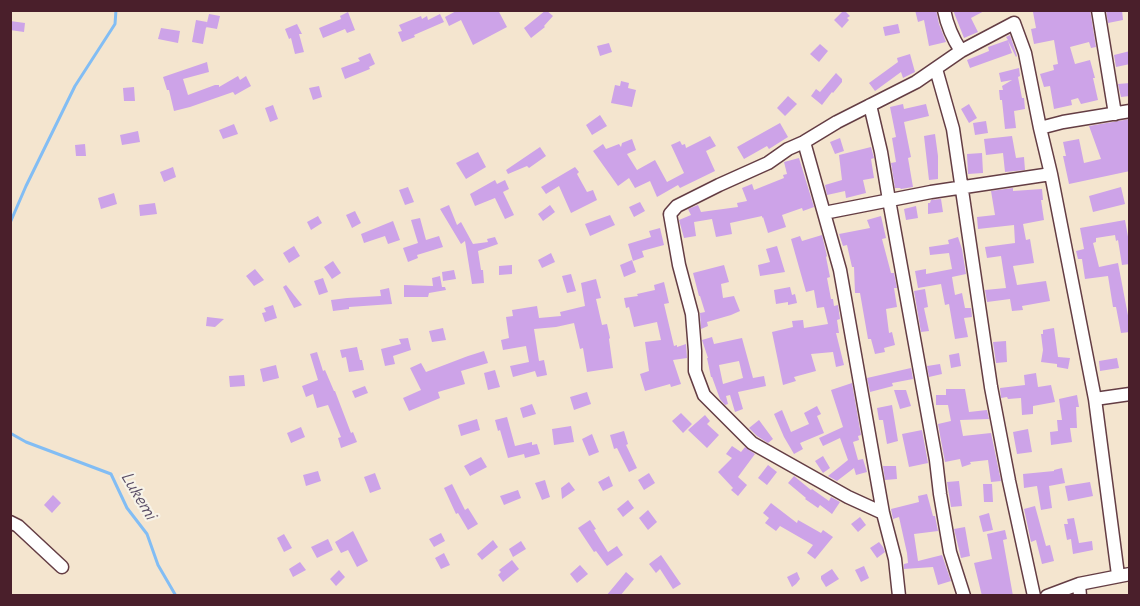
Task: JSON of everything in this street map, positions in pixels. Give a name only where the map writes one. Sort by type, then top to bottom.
[{"type":"street","points":[[944,10],[956,44],[961,51]]},
{"type":"street","points":[[1098,10],[1115,114]]},
{"type":"street","points":[[884,513],[848,497],[752,442],[704,395],[695,371],[692,314],[679,265],[670,214],[677,206],[768,164],[788,149],[916,82],[961,51],[1014,23],[1025,53],[1051,174],[1095,399],[1124,574],[1079,590],[1047,596]]},
{"type":"street","points":[[936,69],[952,129],[991,387],[1034,596]]},
{"type":"street","points":[[870,105],[881,152],[931,428],[950,552],[964,596]]},
{"type":"street","points":[[1040,128],[1130,111]]},
{"type":"street","points":[[804,142],[840,270],[884,513],[895,559],[899,596]]},
{"type":"street","points":[[824,213],[960,187],[1051,174]]},
{"type":"street","points":[[1095,399],[1130,394]]},
{"type":"street","points":[[10,522],[18,526],[62,567]]},
{"type":"building","points":[[458,10],[498,10],[507,27],[473,45],[461,20],[449,26],[445,17]]},
{"type":"building","points":[[546,10],[553,16],[545,27],[531,38],[524,28]]},
{"type":"building","points":[[844,10],[850,16],[842,28],[834,20]]},
{"type":"building","points":[[915,10],[936,10],[946,42],[929,46],[924,20],[918,22]]},
{"type":"building","points":[[953,10],[986,10],[971,18],[978,32],[964,38]]},
{"type":"building","points":[[1090,10],[1096,47],[1091,48],[1089,42],[1070,47],[1075,64],[1090,60],[1098,100],[1081,104],[1078,98],[1071,100],[1072,105],[1054,109],[1050,86],[1044,87],[1040,74],[1054,70],[1053,65],[1058,64],[1054,40],[1034,44],[1031,29],[1036,28],[1033,12]]},
{"type":"building","points":[[1106,10],[1122,10],[1123,20],[1108,23]]},
{"type":"building","points":[[348,12],[355,30],[347,33],[345,29],[323,38],[319,28],[341,19],[340,16]]},
{"type":"building","points":[[209,14],[220,16],[217,29],[206,27]]},
{"type":"building","points":[[440,14],[444,22],[402,42],[398,32],[402,31],[399,25],[421,16],[422,19],[427,16],[428,20]]},
{"type":"building","points":[[196,20],[207,22],[203,44],[192,42]]},
{"type":"building","points":[[10,21],[25,23],[24,32],[10,30]]},
{"type":"building","points":[[297,24],[302,34],[299,34],[304,52],[295,54],[291,38],[289,39],[285,29]]},
{"type":"building","points":[[898,24],[900,33],[885,36],[883,27]]},
{"type":"building","points":[[161,28],[180,31],[178,43],[158,39]]},
{"type":"building","points":[[1010,35],[1016,57],[1008,41],[1012,53],[970,68],[967,60],[989,51],[988,47],[1008,40],[1006,37]]},
{"type":"building","points":[[609,43],[612,52],[600,56],[597,46]]},
{"type":"building","points":[[820,44],[828,51],[819,62],[810,54]]},
{"type":"building","points":[[1130,51],[1130,64],[1116,67],[1114,55]]},
{"type":"building","points":[[370,53],[375,64],[369,67],[370,69],[345,79],[341,68],[360,61],[358,58]]},
{"type":"building","points":[[910,54],[915,72],[903,78],[901,72],[875,91],[869,83],[898,62],[897,58]]},
{"type":"building","points":[[207,62],[209,72],[183,79],[188,95],[215,85],[219,87],[238,76],[240,80],[246,76],[251,86],[235,95],[233,92],[174,111],[163,77]]},
{"type":"building","points":[[1019,68],[1020,76],[1018,77],[1025,109],[1014,111],[1016,128],[1005,129],[999,90],[1003,90],[1002,86],[1012,80],[1001,82],[999,73]]},
{"type":"building","points":[[836,73],[842,82],[822,105],[811,96],[816,89],[820,92]]},
{"type":"building","points":[[621,81],[629,83],[628,88],[636,90],[632,107],[611,103],[615,85],[620,86]]},
{"type":"building","points":[[1130,83],[1130,96],[1121,97],[1118,84]]},
{"type":"building","points":[[319,86],[322,97],[313,100],[309,88]]},
{"type":"building","points":[[134,87],[135,101],[124,101],[123,88]]},
{"type":"building","points":[[788,96],[797,104],[785,116],[777,108]]},
{"type":"building","points":[[903,104],[904,109],[926,104],[929,116],[904,122],[911,157],[908,158],[913,187],[901,189],[895,188],[891,163],[896,162],[892,138],[896,137],[890,107]]},
{"type":"building","points":[[969,104],[977,118],[969,123],[961,109]]},
{"type":"building","points":[[273,105],[278,119],[270,122],[265,108]]},
{"type":"building","points":[[600,115],[607,126],[592,135],[586,125]]},
{"type":"building","points":[[1130,119],[1130,171],[1069,184],[1063,156],[1066,156],[1063,142],[1079,139],[1084,163],[1101,159],[1089,126]]},
{"type":"building","points":[[986,121],[988,133],[975,135],[973,123]]},
{"type":"building","points":[[780,123],[788,137],[769,149],[767,146],[744,159],[737,147]]},
{"type":"building","points":[[234,124],[238,134],[223,139],[219,130]]},
{"type":"building","points":[[138,131],[140,142],[122,145],[120,135]]},
{"type":"building","points":[[935,134],[938,179],[929,180],[924,136]]},
{"type":"building","points":[[710,136],[716,146],[706,151],[715,171],[680,188],[678,185],[657,197],[650,181],[635,188],[629,178],[618,186],[593,151],[603,144],[606,149],[619,144],[621,147],[622,143],[632,139],[636,150],[627,154],[637,170],[655,160],[667,182],[684,173],[671,145],[680,141],[682,145],[685,144],[686,148]]},
{"type":"building","points":[[1012,136],[1016,158],[1024,157],[1025,170],[1005,172],[1003,153],[986,155],[984,139]]},
{"type":"building","points":[[840,138],[844,151],[835,154],[830,142]]},
{"type":"building","points":[[85,144],[86,156],[76,156],[75,145]]},
{"type":"building","points":[[540,147],[546,156],[529,168],[527,166],[508,174],[506,170]]},
{"type":"building","points":[[871,147],[874,158],[871,159],[874,178],[863,180],[866,193],[846,198],[845,191],[827,195],[825,185],[842,180],[839,155]]},
{"type":"building","points":[[478,152],[486,167],[466,179],[456,163]]},
{"type":"building","points":[[982,153],[983,173],[968,174],[967,154]]},
{"type":"building","points":[[799,158],[814,207],[803,211],[802,208],[782,215],[786,227],[768,233],[762,216],[730,223],[732,234],[716,237],[712,219],[694,222],[696,236],[684,238],[679,220],[691,215],[688,209],[698,205],[701,212],[738,207],[737,203],[747,201],[742,188],[752,184],[754,190],[784,178],[783,175],[787,174],[784,162]]},
{"type":"building","points":[[173,167],[176,177],[164,182],[160,172]]},
{"type":"building","points":[[575,167],[587,192],[593,190],[597,200],[571,213],[559,186],[546,194],[541,187]]},
{"type":"building","points":[[495,180],[497,184],[505,180],[509,189],[503,192],[514,215],[505,219],[495,198],[475,206],[470,194]]},
{"type":"building","points":[[408,187],[414,202],[405,205],[399,190]]},
{"type":"building","points":[[1121,187],[1125,204],[1093,212],[1089,196]]},
{"type":"building","points":[[1013,188],[1013,191],[1042,189],[1044,220],[1023,224],[1026,240],[1030,239],[1034,263],[1013,266],[1017,285],[1046,281],[1050,301],[1022,306],[1023,310],[1012,311],[1010,299],[987,302],[985,290],[1006,288],[1001,256],[987,258],[985,247],[1015,243],[1014,225],[978,229],[977,217],[995,215],[991,191]]},
{"type":"building","points":[[114,193],[117,204],[101,209],[98,198]]},
{"type":"building","points":[[941,199],[943,212],[928,214],[928,203],[931,200]]},
{"type":"building","points":[[640,202],[645,211],[634,217],[629,207]]},
{"type":"building","points":[[155,203],[157,214],[140,216],[139,205]]},
{"type":"building","points":[[449,205],[457,225],[461,222],[473,244],[488,242],[487,239],[495,237],[498,244],[478,251],[484,283],[472,284],[465,241],[461,244],[440,209]]},
{"type":"building","points":[[550,205],[555,212],[543,221],[538,214]]},
{"type":"building","points":[[916,206],[918,218],[906,220],[904,209]]},
{"type":"building","points":[[355,211],[361,223],[352,228],[346,215]]},
{"type":"building","points":[[610,215],[615,225],[590,236],[585,224]]},
{"type":"building","points":[[318,216],[322,223],[311,230],[307,222]]},
{"type":"building","points":[[881,216],[886,238],[882,239],[897,288],[894,288],[897,307],[886,309],[889,333],[892,332],[895,345],[884,348],[885,352],[875,354],[871,339],[868,339],[860,293],[855,293],[854,267],[852,267],[847,245],[843,246],[839,234],[870,228],[867,220]]},
{"type":"building","points":[[420,218],[426,240],[439,236],[443,247],[417,255],[418,258],[408,262],[403,248],[418,243],[411,220]]},
{"type":"building","points":[[1125,220],[1130,248],[1130,264],[1122,265],[1115,235],[1096,238],[1096,242],[1093,243],[1099,267],[1118,263],[1130,326],[1130,332],[1121,333],[1116,307],[1113,307],[1108,276],[1085,279],[1082,259],[1078,259],[1076,251],[1084,249],[1080,228]]},
{"type":"building","points":[[393,221],[400,240],[388,244],[385,236],[364,243],[361,234]]},
{"type":"building","points":[[660,228],[664,245],[642,251],[644,257],[633,261],[628,244],[651,237],[649,231]]},
{"type":"building","points":[[822,235],[830,277],[827,278],[831,299],[833,299],[834,306],[838,305],[839,333],[836,333],[844,365],[836,367],[833,352],[811,354],[816,371],[794,377],[796,381],[783,385],[772,332],[793,327],[792,321],[803,320],[804,328],[828,324],[824,307],[817,308],[814,290],[806,292],[791,239],[800,236],[802,241]]},
{"type":"building","points":[[958,237],[966,274],[952,277],[955,295],[962,293],[965,308],[971,308],[972,317],[964,318],[968,337],[955,339],[949,304],[945,305],[941,284],[918,288],[915,271],[926,269],[926,274],[952,269],[949,253],[930,255],[929,247],[949,244],[948,240]]},
{"type":"building","points":[[294,246],[300,256],[289,263],[283,253]]},
{"type":"building","points":[[777,246],[785,272],[760,276],[758,265],[770,262],[766,249]]},
{"type":"building","points":[[551,253],[555,262],[542,268],[538,260]]},
{"type":"building","points":[[632,260],[636,272],[624,277],[620,265]]},
{"type":"building","points":[[333,261],[341,273],[332,279],[324,267]]},
{"type":"building","points":[[512,265],[512,274],[499,275],[499,266]]},
{"type":"building","points":[[724,265],[729,282],[721,284],[723,298],[734,296],[740,311],[707,322],[708,326],[701,329],[700,313],[705,312],[693,273]]},
{"type":"building","points":[[255,269],[264,280],[254,286],[246,276]]},
{"type":"building","points":[[454,270],[456,279],[443,281],[442,272]]},
{"type":"building","points":[[571,274],[576,291],[567,293],[562,276]]},
{"type":"building","points":[[440,276],[442,287],[446,290],[429,293],[428,297],[404,297],[404,285],[433,286],[432,278]]},
{"type":"building","points":[[323,278],[328,292],[319,295],[314,281]]},
{"type":"building","points":[[596,279],[601,298],[596,299],[602,325],[607,324],[613,368],[587,372],[583,348],[580,349],[574,323],[534,329],[539,361],[544,360],[547,375],[537,377],[535,371],[513,377],[510,366],[529,362],[526,346],[503,350],[501,340],[509,338],[506,317],[513,316],[512,310],[537,306],[539,318],[561,316],[560,312],[585,306],[581,283]]},
{"type":"building","points":[[664,282],[669,303],[664,304],[674,346],[686,344],[687,358],[673,360],[681,384],[671,387],[670,384],[645,391],[640,374],[649,371],[645,342],[661,340],[657,322],[634,327],[624,298],[655,290],[654,285]]},
{"type":"building","points":[[286,285],[302,305],[294,308],[283,287]]},
{"type":"building","points":[[790,287],[797,303],[776,304],[774,290]]},
{"type":"building","points":[[389,288],[392,304],[349,307],[349,309],[333,311],[331,300],[381,296],[380,290]]},
{"type":"building","points":[[925,289],[928,307],[924,308],[929,331],[921,332],[914,291]]},
{"type":"building","points":[[273,305],[277,318],[265,322],[262,313],[266,312],[264,308]]},
{"type":"building","points":[[207,317],[224,319],[215,327],[206,326]]},
{"type":"building","points":[[443,328],[446,340],[432,342],[429,331]]},
{"type":"building","points":[[1054,328],[1058,357],[1070,358],[1068,369],[1057,367],[1057,364],[1041,362],[1043,350],[1041,334],[1043,330]]},
{"type":"building","points":[[712,337],[714,344],[742,338],[753,378],[764,376],[766,386],[738,392],[743,409],[735,412],[730,395],[726,396],[728,404],[725,405],[720,399],[711,377],[702,340]],"holes":[[[739,361],[743,378],[723,384],[719,365]]]},
{"type":"building","points":[[408,338],[411,350],[393,356],[395,364],[385,366],[381,349],[401,344],[399,339]]},
{"type":"building","points":[[1006,341],[1007,362],[996,363],[993,342]]},
{"type":"building","points":[[357,347],[364,370],[349,372],[346,357],[342,358],[340,350]]},
{"type":"building","points":[[484,351],[488,363],[461,371],[465,384],[438,392],[440,398],[409,411],[403,398],[421,390],[410,368],[421,363],[426,372]]},
{"type":"building","points":[[317,352],[323,371],[325,370],[351,433],[353,432],[357,442],[341,448],[338,438],[341,437],[328,405],[317,408],[313,394],[306,397],[302,386],[318,380],[310,354]]},
{"type":"building","points":[[959,353],[961,366],[951,368],[949,355]]},
{"type":"building","points":[[1117,358],[1119,368],[1100,371],[1099,361]]},
{"type":"building","points":[[940,364],[942,374],[929,377],[927,366]]},
{"type":"building","points":[[276,365],[279,378],[263,382],[260,369]]},
{"type":"building","points":[[911,368],[913,379],[892,383],[893,386],[870,392],[867,378]]},
{"type":"building","points":[[495,370],[500,387],[488,390],[484,373]]},
{"type":"building","points":[[1036,373],[1038,387],[1051,385],[1055,402],[1033,406],[1033,414],[1022,415],[1021,398],[1001,398],[1000,388],[1025,385],[1024,375]]},
{"type":"building","points":[[244,375],[245,386],[230,387],[229,376]]},
{"type":"building","points":[[852,383],[861,435],[858,436],[859,440],[853,442],[858,460],[863,459],[867,472],[856,475],[854,468],[837,481],[828,476],[848,460],[840,438],[823,446],[819,438],[843,427],[831,390]]},
{"type":"building","points":[[365,386],[368,393],[355,398],[352,391]]},
{"type":"building","points":[[946,389],[965,389],[969,412],[987,410],[989,419],[960,420],[963,436],[991,433],[1001,481],[991,482],[988,460],[970,462],[971,464],[962,467],[960,459],[945,462],[938,424],[951,421],[948,405],[936,405],[936,395],[946,395]]},
{"type":"building","points":[[894,390],[906,390],[911,406],[900,409]]},
{"type":"building","points":[[587,392],[591,404],[574,410],[570,397]]},
{"type":"building","points":[[1077,395],[1079,407],[1076,407],[1077,428],[1070,428],[1072,442],[1051,445],[1050,432],[1058,431],[1057,420],[1062,420],[1059,399]]},
{"type":"building","points":[[532,404],[536,414],[523,418],[520,408]]},
{"type":"building","points":[[892,405],[898,441],[887,444],[883,420],[879,420],[877,408]]},
{"type":"building","points":[[817,406],[821,414],[817,416],[824,433],[800,443],[803,449],[794,454],[774,414],[782,410],[791,432],[809,424],[804,413]]},
{"type":"building","points":[[681,413],[692,424],[683,433],[672,421]]},
{"type":"building","points":[[705,415],[710,421],[707,424],[719,435],[707,448],[688,430]]},
{"type":"building","points":[[507,417],[515,446],[532,442],[532,445],[537,444],[540,454],[525,458],[524,454],[508,458],[495,420]]},
{"type":"building","points":[[477,419],[480,430],[461,436],[458,425]]},
{"type":"building","points":[[759,420],[773,439],[768,443],[749,428]]},
{"type":"building","points":[[571,426],[574,442],[554,445],[552,429]]},
{"type":"building","points":[[301,427],[305,437],[291,443],[287,433]]},
{"type":"building","points":[[1028,429],[1032,452],[1017,454],[1013,432]]},
{"type":"building","points":[[922,430],[928,463],[909,467],[902,434]]},
{"type":"building","points":[[624,431],[628,444],[626,445],[637,468],[629,472],[617,448],[614,449],[610,435]]},
{"type":"building","points":[[592,434],[599,452],[589,456],[582,439]]},
{"type":"building","points":[[732,446],[741,452],[745,447],[755,454],[738,477],[747,485],[738,496],[718,472],[732,458],[726,454]]},
{"type":"building","points":[[823,456],[830,468],[823,473],[815,461]]},
{"type":"building","points":[[481,457],[487,467],[470,476],[464,466]]},
{"type":"building","points":[[768,465],[777,472],[767,485],[758,478]]},
{"type":"building","points":[[883,466],[896,466],[897,479],[885,480]]},
{"type":"building","points":[[1062,468],[1065,483],[1049,486],[1052,508],[1041,510],[1037,486],[1024,488],[1023,474]]},
{"type":"building","points":[[318,471],[321,481],[306,486],[303,475]]},
{"type":"building","points":[[375,473],[381,489],[370,493],[364,477]]},
{"type":"building","points":[[649,473],[655,483],[644,490],[638,480]]},
{"type":"building","points":[[609,476],[613,486],[603,491],[598,482]]},
{"type":"building","points":[[794,476],[829,501],[831,497],[840,502],[832,514],[820,505],[818,508],[805,499],[788,483]]},
{"type":"building","points":[[545,480],[550,497],[542,500],[535,483]]},
{"type":"building","points":[[959,481],[962,506],[951,507],[947,482]]},
{"type":"building","points":[[569,482],[575,490],[562,499],[561,488]]},
{"type":"building","points":[[1090,482],[1093,496],[1068,501],[1065,486]]},
{"type":"building","points":[[452,484],[465,510],[468,508],[478,524],[468,530],[458,513],[456,514],[444,488]]},
{"type":"building","points":[[983,484],[992,484],[993,502],[984,502]]},
{"type":"building","points":[[518,490],[521,498],[504,505],[500,496]]},
{"type":"building","points":[[927,494],[938,531],[914,534],[918,561],[942,555],[951,581],[938,585],[933,567],[904,569],[904,564],[908,563],[907,553],[899,517],[893,519],[891,509],[919,502],[918,496]]},
{"type":"building","points":[[53,495],[61,503],[52,513],[44,505]]},
{"type":"building","points":[[628,500],[634,508],[623,517],[617,509]]},
{"type":"building","points":[[771,503],[797,523],[798,520],[821,533],[823,530],[833,537],[815,559],[807,553],[813,545],[780,526],[776,531],[765,523],[769,518],[763,513]]},
{"type":"building","points":[[1035,506],[1046,546],[1050,545],[1054,561],[1042,564],[1036,540],[1031,542],[1024,509]]},
{"type":"building","points":[[648,510],[657,522],[648,530],[639,518]]},
{"type":"building","points":[[989,513],[993,530],[983,532],[979,516]]},
{"type":"building","points":[[860,517],[866,525],[858,532],[851,524]]},
{"type":"building","points":[[1074,518],[1079,543],[1092,541],[1093,550],[1073,554],[1071,539],[1067,540],[1064,524],[1068,524],[1067,519]]},
{"type":"building","points":[[590,520],[608,552],[617,546],[623,555],[607,566],[596,551],[594,552],[578,528]]},
{"type":"building","points":[[965,527],[970,556],[961,558],[954,529]]},
{"type":"building","points":[[1005,530],[1007,539],[1003,540],[1013,596],[982,596],[974,563],[992,559],[987,534]]},
{"type":"building","points":[[353,531],[368,561],[357,567],[348,550],[341,553],[335,542]]},
{"type":"building","points":[[441,533],[445,541],[434,547],[429,539]]},
{"type":"building","points":[[284,534],[292,548],[284,552],[277,538]]},
{"type":"building","points":[[328,539],[333,550],[317,558],[311,547]]},
{"type":"building","points":[[493,540],[498,547],[482,560],[477,554]]},
{"type":"building","points":[[521,541],[526,549],[513,557],[509,549]]},
{"type":"building","points":[[879,542],[885,552],[877,558],[870,548]]},
{"type":"building","points":[[444,553],[450,565],[441,569],[435,558]]},
{"type":"building","points":[[661,555],[681,584],[673,589],[660,569],[656,573],[649,564]]},
{"type":"building","points":[[512,560],[519,569],[503,582],[498,575],[501,572],[499,570]]},
{"type":"building","points":[[300,562],[306,570],[293,577],[289,569]]},
{"type":"building","points":[[580,565],[588,574],[577,583],[570,574]]},
{"type":"building","points":[[864,566],[869,578],[861,582],[855,570]]},
{"type":"building","points":[[832,569],[839,579],[826,587],[821,576]]},
{"type":"building","points":[[339,570],[345,577],[336,586],[330,579]]},
{"type":"building","points":[[626,572],[634,579],[620,596],[606,596]]},
{"type":"building","points":[[797,572],[800,579],[792,587],[787,577]]},
{"type":"waterway","name":"Lukemi","points":[[10,223],[75,86],[115,24],[116,10]]},
{"type":"waterway","name":"Lukemi","points":[[10,433],[26,442],[111,474],[127,508],[147,534],[158,565],[176,596]]}]
